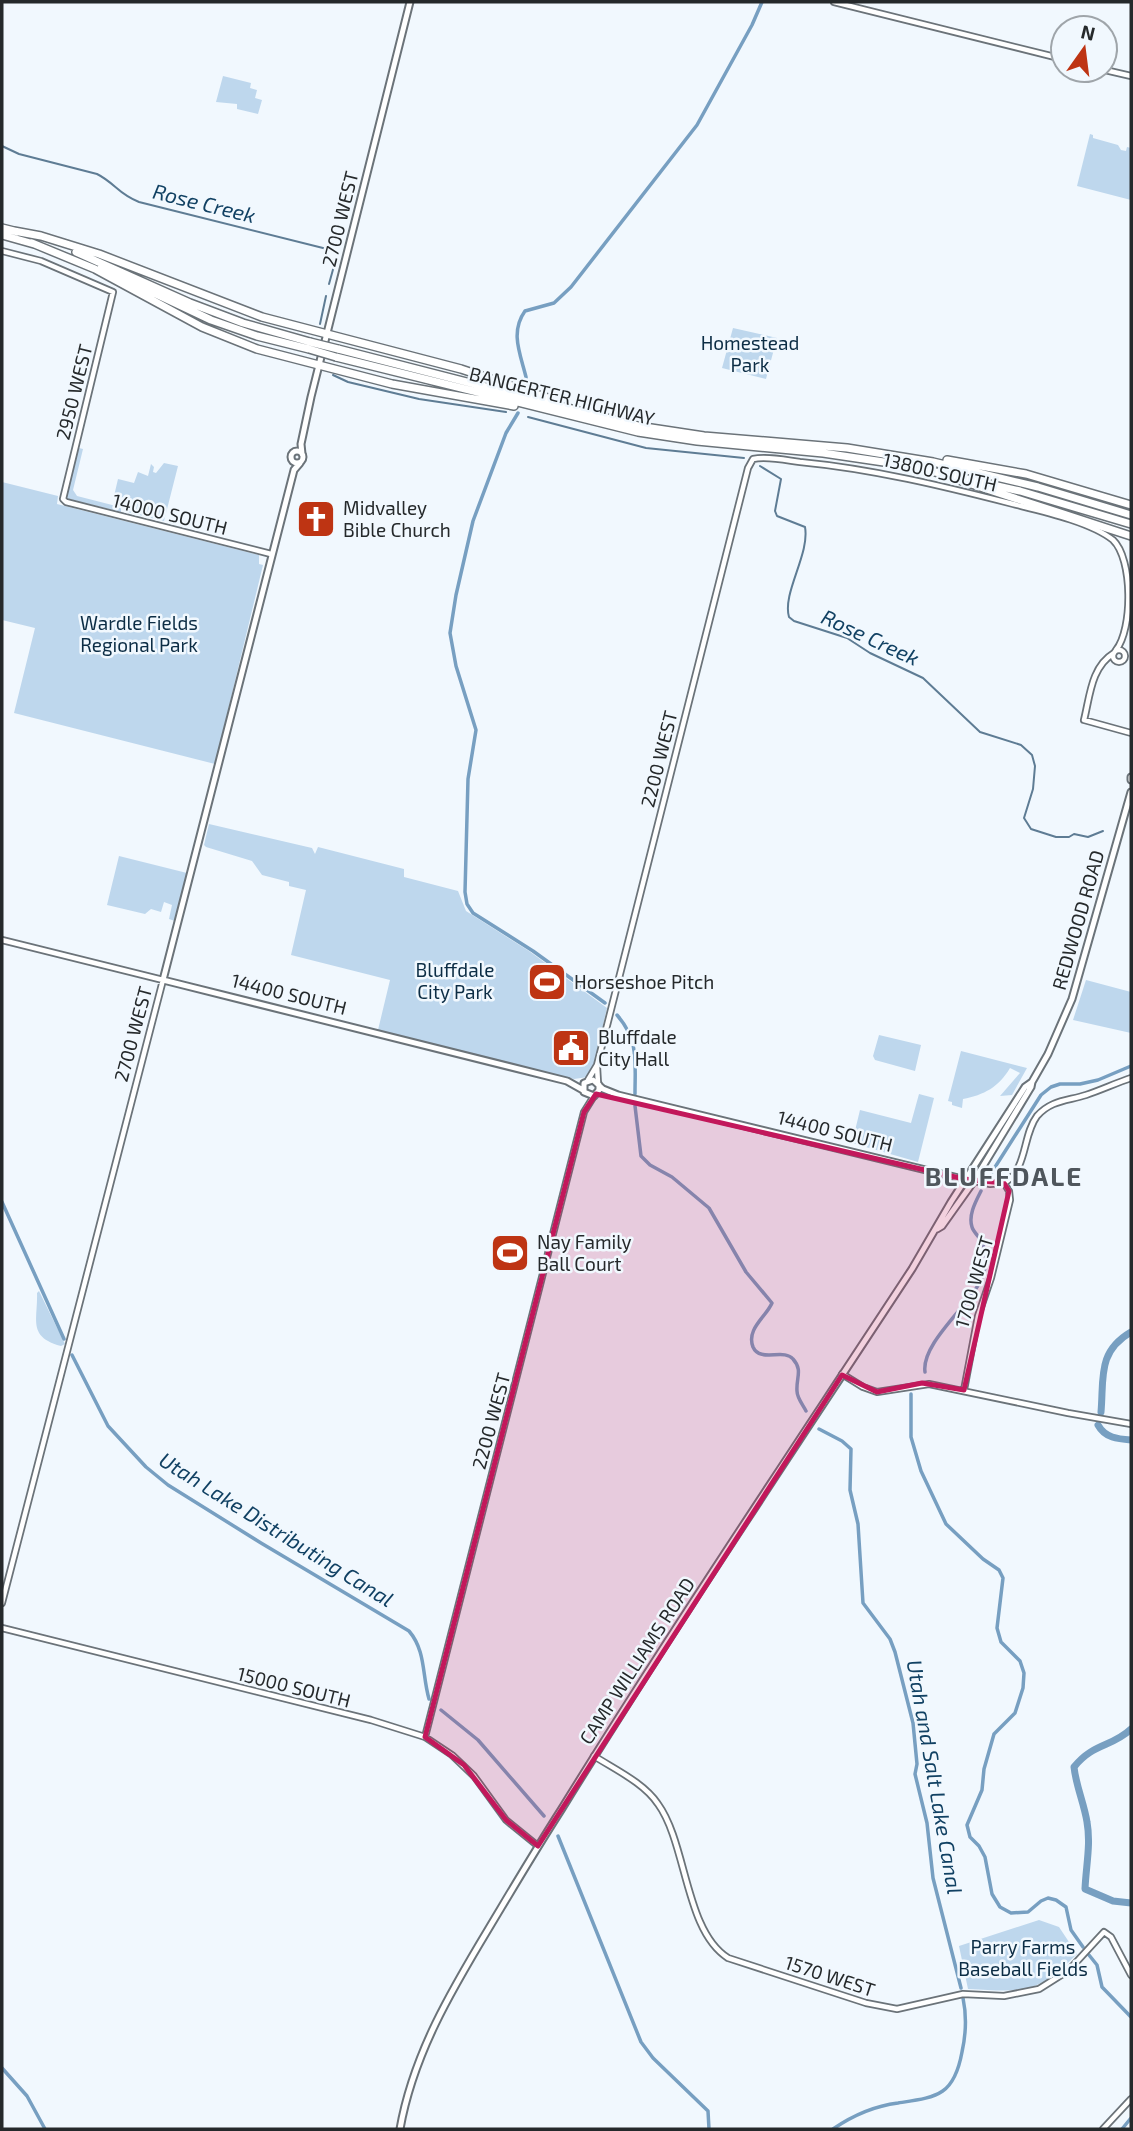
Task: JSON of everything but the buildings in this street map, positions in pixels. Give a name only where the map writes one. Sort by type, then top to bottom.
[{"type":"highway","name":"BANGERTER HIGHWAY","points":[[2,228],[67,248],[181,300],[309,346]]},
{"type":"highway","points":[[14,231],[41,236],[99,254],[251,314],[471,372],[613,420]]},
{"type":"highway","name":"BANGERTER HIGHWAY","points":[[2,234],[95,265],[211,320],[250,334],[613,420],[681,433],[822,446],[953,466],[1016,481],[1131,515]]},
{"type":"highway","points":[[32,243],[95,270],[218,335],[270,354],[405,387],[590,421]]},
{"type":"highway","name":"BANGERTER HIGHWAY","points":[[337,353],[590,421],[679,439],[823,453],[904,465],[1020,491],[1131,524]]},
{"type":"highway","points":[[887,454],[926,457],[1011,471],[1131,505]]},
{"type":"highway","points":[[904,465],[1131,536]]},
{"type":"main road","name":"2700 WEST","points":[[299,452],[318,366],[410,2]]},
{"type":"main road","points":[[299,452],[303,459],[300,463],[292,461],[291,456],[299,452]]},
{"type":"main road","name":"2700 WEST","points":[[292,461],[293,473]]},
{"type":"main road","name":"2700 WEST","points":[[163,980],[271,554],[293,473],[300,463]]},
{"type":"main road","name":"REDWOOD ROAD","points":[[1048,1054],[1077,983],[1131,792]]},
{"type":"main road","name":"14400 SOUTH","points":[[163,980],[567,1081],[587,1081]]},
{"type":"main road","name":"CAMP WILLIAMS ROAD","points":[[937,1228],[942,1226],[974,1181],[1048,1054]]},
{"type":"main road","points":[[593,1080],[598,1084],[599,1090],[595,1095],[589,1096],[584,1091],[583,1085],[587,1081],[593,1080]]},
{"type":"main road","name":"14400 SOUTH","points":[[567,1081],[584,1091]]},
{"type":"main road","name":"CAMP WILLIAMS ROAD","points":[[400,2129],[408,2092],[437,2019],[538,1846],[937,1228],[937,1223],[1025,1087],[1032,1082]]},
{"type":"main road","name":"14400 SOUTH","points":[[598,1084],[618,1095]]},
{"type":"main road","name":"14400 SOUTH","points":[[595,1095],[618,1095],[974,1181]]},
{"type":"street","points":[[834,2],[1049,56]]},
{"type":"street","name":"2950 WEST","points":[[2,251],[41,261],[113,292],[63,499]]},
{"type":"street","name":"13800 SOUTH","points":[[751,460],[760,458],[829,465],[933,483],[1054,515],[1096,531],[1116,543],[1124,559],[1130,594],[1123,636]]},
{"type":"street","name":"2200 WEST","points":[[598,1084],[597,1065],[751,460]]},
{"type":"street","name":"14000 SOUTH","points":[[63,499],[66,502],[271,554]]},
{"type":"street","points":[[1101,663],[1121,662],[1125,659],[1123,636]]},
{"type":"street","points":[[1123,636],[1115,652],[1101,663],[1095,675],[1084,720],[1131,733]]},
{"type":"street","points":[[1115,652],[1124,651]]},
{"type":"street","points":[[1115,652],[1115,661]]},
{"type":"street","name":"14400 SOUTH","points":[[2,940],[163,980]]},
{"type":"street","name":"2700 WEST","points":[[2,1603],[163,980]]},
{"type":"street","name":"2200 WEST","points":[[587,1081],[597,1065]]},
{"type":"street","points":[[1004,1183],[1017,1170],[1034,1121],[1044,1110],[1054,1102],[1082,1096],[1131,1078]]},
{"type":"street","name":"2200 WEST","points":[[425,1737],[584,1112],[584,1091]]},
{"type":"street","name":"2200 WEST","points":[[584,1112],[595,1095]]},
{"type":"street","name":"14400 SOUTH","points":[[974,1181],[1004,1183]]},
{"type":"street","name":"1700 WEST","points":[[964,1390],[978,1316],[992,1278],[1010,1200],[1004,1183]]},
{"type":"street","points":[[842,1374],[859,1386],[877,1392],[922,1383],[1131,1424]]},
{"type":"street","name":"15000 SOUTH","points":[[2,1628],[371,1720],[425,1737],[464,1765],[506,1819],[538,1846]]},
{"type":"street","name":"1570 WEST","points":[[594,1756],[649,1792],[659,1805],[667,1818],[693,1901],[709,1940],[718,1952],[734,1960],[874,2005],[897,2009],[963,1994],[1004,1996],[1039,1989],[1069,1970],[1101,1934],[1106,1932],[1131,1975]]},
{"type":"street","points":[[1103,2129],[1131,2099]]},
{"type":"highlighted area","points":[[596,1094],[964,1179],[1004,1183],[1009,1191],[964,1390],[922,1383],[877,1392],[842,1375],[538,1846],[506,1820],[464,1765],[425,1737],[584,1112]]},
{"type":"green space","points":[[223,76],[251,83],[250,88],[257,90],[255,98],[262,100],[258,114],[237,109],[237,104],[216,102]]},
{"type":"green space","points":[[1090,134],[1093,138],[1118,145],[1121,150],[1131,148],[1131,200],[1077,186]]},
{"type":"green space","name":"Homestead Park","points":[[733,328],[777,338],[766,379],[722,368]]},
{"type":"green space","points":[[79,448],[83,449],[73,490],[77,496],[120,507],[121,504],[121,512],[66,497]]},
{"type":"green space","points":[[164,463],[178,466],[164,521],[127,512],[130,499],[114,496],[118,479],[134,483],[138,472],[148,476],[151,464],[154,467],[153,472],[156,473]]},
{"type":"green space","name":"Wardle Fields Regional Park","points":[[2,482],[58,496],[57,504],[259,555],[259,564],[263,565],[215,764],[14,713],[35,628],[2,620]]},
{"type":"green space","name":"Bluffdale City Park","points":[[209,824],[312,848],[315,854],[318,847],[404,869],[404,877],[458,891],[466,911],[529,951],[607,1008],[593,1068],[588,1077],[574,1079],[378,1030],[390,980],[291,955],[306,890],[262,875],[252,861],[206,847],[204,845]]},
{"type":"green space","points":[[119,856],[187,873],[175,921],[169,919],[172,905],[164,902],[161,912],[151,909],[145,914],[107,905]]},
{"type":"green space","points":[[1086,980],[1131,992],[1131,1033],[1073,1020]]},
{"type":"green space","points":[[879,1035],[921,1045],[915,1071],[875,1060],[873,1056]]},
{"type":"green space","points":[[961,1051],[1027,1068],[1012,1095],[1000,1096],[1020,1073],[1010,1068],[990,1089],[963,1099],[962,1108],[948,1101]]},
{"type":"green space","points":[[919,1094],[934,1098],[918,1162],[852,1143],[860,1110],[911,1123]]},
{"type":"green space","points":[[39,1291],[65,1344],[61,1346],[43,1338],[39,1332],[36,1319]]},
{"type":"green space","name":"Parry Farms Baseball Fields","points":[[1039,1920],[1059,1927],[1077,1954],[1051,1977],[1028,1988],[1003,1991],[968,1989],[959,1946]]},
{"type":"waterway","name":"Utah and Salt Lake Canal","points":[[526,383],[517,335],[520,319],[525,311],[554,303],[571,287],[697,125],[762,2]]},
{"type":"waterway","name":"Rose Creek","points":[[2,146],[19,154],[97,174],[126,196],[139,202],[331,250],[337,255],[329,284]]},
{"type":"waterway","name":"Rose Creek","points":[[320,324],[326,296]]},
{"type":"waterway","name":"Rose Creek","points":[[333,375],[348,382],[419,399],[506,412]]},
{"type":"waterway","name":"Utah and Salt Lake Canal","points":[[518,413],[506,433],[473,521],[450,633],[456,666],[476,730],[468,779],[465,892],[467,904],[473,913],[533,951],[605,1003]]},
{"type":"waterway","name":"Rose Creek","points":[[528,417],[646,448],[744,458]]},
{"type":"waterway","name":"Rose Creek","points":[[760,466],[781,479],[775,511],[777,516],[805,527],[804,549],[789,597],[789,617],[847,638],[870,653],[923,678],[980,732],[1021,745],[1032,755],[1035,766],[1033,789],[1024,818],[1031,829],[1056,837],[1069,837],[1074,834],[1088,837],[1103,831]]},
{"type":"waterway","name":"Utah and Salt Lake Canal","points":[[617,1015],[632,1043],[635,1094]]},
{"type":"waterway","points":[[990,1175],[1041,1095],[1051,1087],[1098,1080],[1131,1066]]},
{"type":"waterway","name":"Utah and Salt Lake Canal","points":[[635,1106],[641,1156],[650,1165],[672,1177],[709,1208],[746,1272],[772,1303],[754,1329],[753,1347],[761,1354],[784,1355],[793,1359],[798,1371],[797,1394],[806,1411]]},
{"type":"waterway","points":[[925,1372],[926,1361],[937,1338],[974,1292],[984,1272],[985,1251],[971,1222],[973,1208],[981,1191]]},
{"type":"waterway","name":"Utah Lake Distributing Canal","points":[[2,1202],[64,1339]]},
{"type":"waterway","points":[[1101,1412],[1107,1357],[1112,1348],[1131,1332]]},
{"type":"waterway","name":"Utah Lake Distributing Canal","points":[[72,1355],[108,1426],[146,1467],[168,1485],[261,1543],[409,1631],[421,1655],[429,1699]]},
{"type":"waterway","points":[[911,1394],[911,1437],[921,1471],[946,1524],[983,1559],[999,1570],[1003,1578],[997,1628],[1001,1642],[1020,1661],[1024,1673],[1023,1688],[1015,1713],[994,1734],[984,1769],[982,1790],[967,1825],[970,1837],[985,1857],[992,1894],[1000,1907],[1011,1913],[1028,1912],[1041,1901],[1048,1898],[1056,1900],[1066,1907],[1071,1930],[1083,1947]]},
{"type":"waterway","points":[[1098,1425],[1108,1435],[1131,1440]]},
{"type":"waterway","name":"Utah and Salt Lake Canal","points":[[819,1429],[851,1449],[850,1490],[858,1524],[863,1603],[890,1639],[895,1652],[913,1723],[917,1764],[915,1774],[927,1823],[933,1878],[961,1988]]},
{"type":"waterway","name":"Utah Lake Distributing Canal","points":[[441,1710],[478,1740],[544,1816]]},
{"type":"waterway","points":[[1131,1729],[1088,1753],[1074,1767],[1088,1830],[1085,1889],[1113,1901],[1131,1903]]},
{"type":"waterway","name":"Utah Lake Distributing Canal","points":[[558,1836],[641,2042],[653,2058],[708,2111],[709,2129]]},
{"type":"waterway","points":[[1089,1955],[1097,1965],[1102,1987],[1131,2017]]},
{"type":"waterway","name":"Utah and Salt Lake Canal","points":[[833,2129],[872,2109],[923,2099],[942,2092],[949,2086],[959,2067],[963,2045],[963,1998]]},
{"type":"waterway","points":[[2,2068],[27,2096],[45,2129]]},
{"type":"waterway","points":[[1122,2129],[1131,2118]]},
{"type":"place","name":"Midvalley Bible Church","points":[[316,519]]},
{"type":"place","name":"Horseshoe Pitch","points":[[547,982]]},
{"type":"place","name":"Bluffdale City Hall","points":[[571,1048]]},
{"type":"place","name":"Nay Family Ball Court","points":[[510,1253]]},
{"type":"district","name":"BLUFFDALE","points":[[1004,1177]]}]
